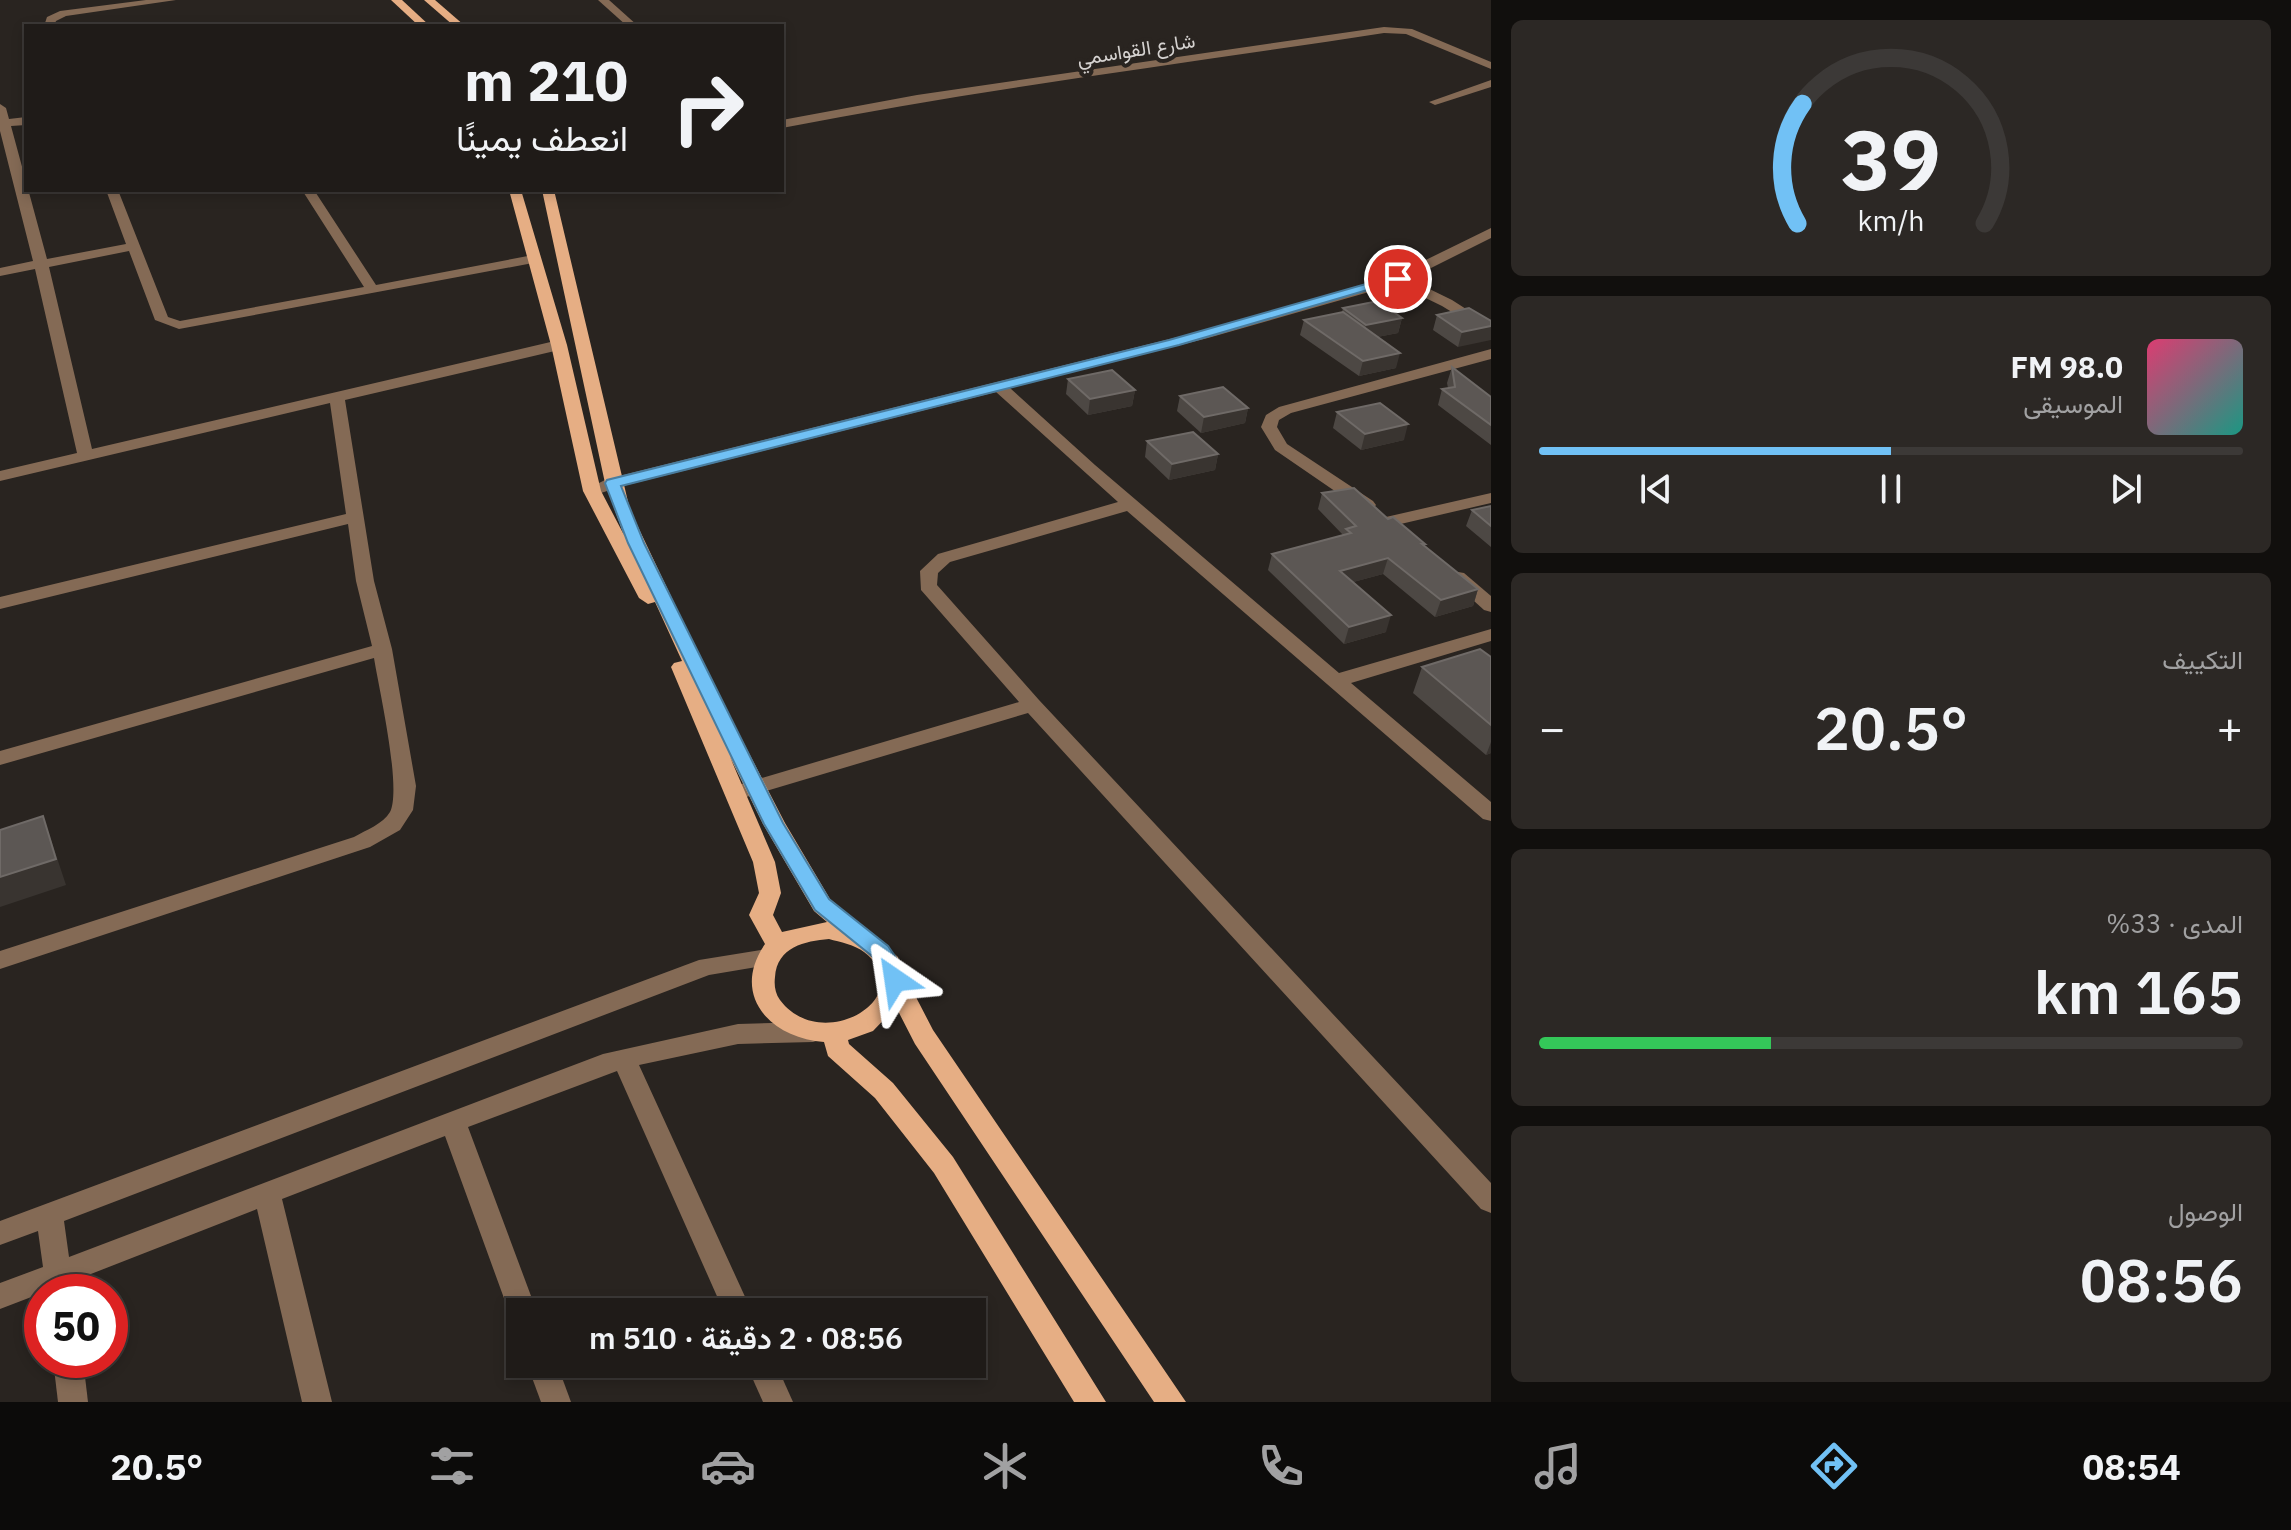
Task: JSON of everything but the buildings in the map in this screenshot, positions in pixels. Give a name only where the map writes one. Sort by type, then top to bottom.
[{"type":"main road","points":[[396,0],[423,24]]},
{"type":"main road","points":[[429,0],[458,24]]},
{"type":"main road","points":[[516,192],[559,345],[592,491],[746,790],[822,905],[881,952],[924,1037],[1171,1402]]},
{"type":"main road","points":[[548,192],[613,483],[636,543],[746,790],[768,876],[770,893],[761,915],[772,952]]},
{"type":"main road","points":[[526,229],[556,226]]},
{"type":"main road","points":[[866,941],[830,930],[793,937],[772,952],[761,972],[761,988],[767,1003],[779,1016],[795,1026],[825,1032],[873,1021],[893,995],[895,980]]},
{"type":"main road","points":[[825,1032],[837,1049],[862,1067],[894,1101],[944,1165],[1091,1402]]},
{"type":"street","points":[[50,24],[51,19],[64,13],[171,0]]},
{"type":"street","points":[[603,0],[631,24]]},
{"type":"street","name":"شارع القواسمي","points":[[784,124],[917,98],[1126,70],[1384,30],[1408,31],[1491,66]]},
{"type":"street","points":[[1435,102],[1491,83]]},
{"type":"street","points":[[0,108],[41,264],[85,454]]},
{"type":"street","points":[[2,124],[24,121]]},
{"type":"street","points":[[113,192],[162,320],[169,324],[202,323],[533,259]]},
{"type":"street","points":[[309,192],[372,289]]},
{"type":"street","points":[[592,491],[613,483],[1203,335],[1398,279],[1445,258],[1491,232]]},
{"type":"street","points":[[0,272],[136,246]]},
{"type":"street","points":[[1398,279],[1447,303],[1491,332]]},
{"type":"street","points":[[0,476],[559,345]]},
{"type":"street","points":[[1414,540],[1392,521],[1281,447],[1269,427],[1272,418],[1285,410],[1491,354]]},
{"type":"street","points":[[1000,387],[1491,814]]},
{"type":"street","points":[[0,960],[362,842],[392,825],[402,810],[405,786],[382,649],[365,581],[337,398]]},
{"type":"street","points":[[1392,521],[1491,498]]},
{"type":"street","points":[[1131,504],[944,558],[929,571],[928,586],[1032,705],[1491,1201]]},
{"type":"street","points":[[0,603],[355,517]]},
{"type":"street","points":[[1447,568],[1491,606]]},
{"type":"street","points":[[1339,680],[1491,635]]},
{"type":"street","points":[[0,758],[382,649]]},
{"type":"street","points":[[746,790],[1032,705]]},
{"type":"street","points":[[0,1233],[707,966],[772,952]]},
{"type":"street","points":[[81,1274],[267,1193],[624,1059],[738,1034],[825,1032]]},
{"type":"street","points":[[624,1059],[732,1298]]},
{"type":"street","points":[[453,1122],[518,1298]]},
{"type":"street","points":[[267,1193],[317,1402]]},
{"type":"street","points":[[49,1215],[59,1274]]},
{"type":"street","points":[[0,1296],[24,1291]]},
{"type":"street","points":[[70,1378],[73,1402]]},
{"type":"street","points":[[547,1378],[556,1402]]},
{"type":"street","points":[[767,1378],[778,1402]]},
{"type":"route","points":[[895,980],[881,952],[822,905],[774,824],[695,668],[621,510],[613,483],[1174,342],[1398,279]]}]
